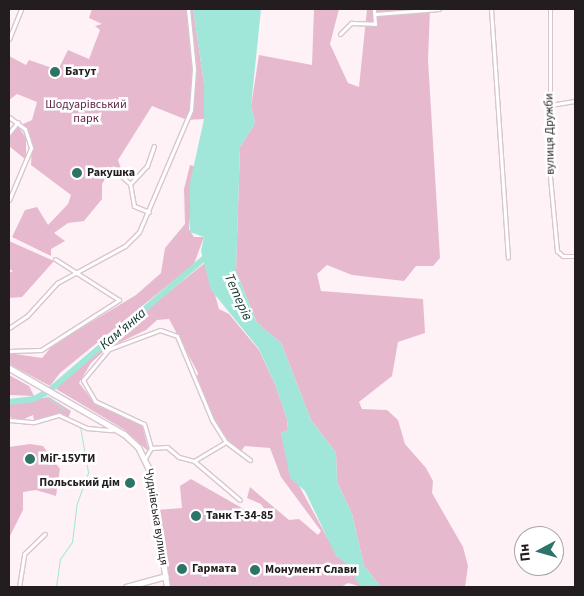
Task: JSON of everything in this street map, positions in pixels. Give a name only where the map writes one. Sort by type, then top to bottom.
[{"type":"main road","points":[[9,370],[64,400]]},
{"type":"main road","name":"Чуднівська вулиця","points":[[64,400],[130,442],[145,460]]},
{"type":"main road","name":"Чуднівська вулиця","points":[[64,400],[124,434],[145,460],[166,587]]},
{"type":"street","points":[[9,38],[21,9]]},
{"type":"street","points":[[9,328],[28,316],[76,269],[130,243],[149,212],[191,110],[194,69],[188,9]]},
{"type":"street","points":[[340,34],[351,23],[375,24],[376,14],[374,9]]},
{"type":"street","points":[[376,14],[439,9]]},
{"type":"street","points":[[491,9],[508,257]]},
{"type":"street","name":"вулиця Дружби","points":[[550,9],[550,177],[557,251],[563,256],[575,256]]},
{"type":"street","points":[[549,105],[575,101]]},
{"type":"street","points":[[9,117],[18,122],[29,138],[29,161],[9,200]]},
{"type":"street","points":[[9,133],[18,122]]},
{"type":"street","points":[[130,184],[147,166],[154,146]]},
{"type":"street","points":[[111,171],[113,168],[130,184],[134,206],[149,212]]},
{"type":"street","points":[[9,351],[41,350],[119,300],[76,269],[55,259]]},
{"type":"street","points":[[145,460],[151,448],[144,424],[95,401],[82,384],[92,364],[107,351],[160,330],[177,336],[196,388],[226,442],[250,460]]},
{"type":"street","points":[[9,420],[34,422],[58,415],[87,428],[112,430]]},
{"type":"street","points":[[194,461],[226,442]]},
{"type":"street","points":[[151,448],[167,447],[179,457],[194,461],[240,500]]},
{"type":"street","points":[[19,587],[24,554],[46,534]]},
{"type":"street","points":[[126,587],[165,576]]},
{"type":"green space","name":"Шодуарівський парк","points":[[92,9],[193,9],[204,83],[204,119],[187,120],[152,106],[118,160],[123,174],[111,169],[102,184],[102,199],[84,221],[68,223],[54,233],[65,241],[51,249],[51,256],[12,237],[25,210],[37,207],[48,225],[68,204],[71,195],[31,165],[32,140],[23,124],[32,120],[37,102],[17,94],[9,100],[9,56],[26,65],[29,60],[58,70],[68,50],[89,59],[100,30],[95,26],[102,24],[89,18]]},
{"type":"green space","points":[[314,9],[339,9],[330,44],[348,83],[359,87],[367,9],[430,9],[428,60],[440,258],[433,266],[416,266],[404,281],[352,275],[327,265],[317,274],[321,291],[423,299],[425,333],[398,342],[392,376],[359,402],[362,409],[387,410],[398,420],[405,444],[426,468],[433,481],[432,493],[463,547],[468,566],[465,587],[381,587],[364,566],[352,514],[337,482],[336,453],[311,420],[281,343],[257,323],[236,271],[240,147],[255,123],[251,106],[259,55],[312,65]]},
{"type":"green space","points":[[18,126],[26,138],[26,160],[9,146],[9,136]]},
{"type":"green space","points":[[190,165],[194,166],[189,229],[194,237],[204,237],[194,264],[60,373],[50,386],[9,364],[9,353],[42,358],[53,345],[136,295],[161,273],[165,248],[185,224],[184,189]]},
{"type":"green space","points":[[9,241],[54,261],[22,297],[9,298],[9,273],[13,271],[9,269]]},
{"type":"green space","points":[[206,262],[219,309],[229,314],[259,350],[275,384],[287,419],[288,430],[281,433],[290,469],[334,550],[353,569],[362,587],[348,583],[341,587],[170,587],[157,510],[182,508],[180,486],[191,479],[256,516],[269,516],[261,504],[247,498],[250,487],[289,520],[299,519],[318,535],[321,531],[281,477],[270,448],[245,446],[241,451],[226,440],[195,385],[198,373],[169,319],[157,320],[146,330],[106,349],[91,363],[79,383],[94,402],[142,425],[149,452],[125,430],[56,389],[80,364]]},
{"type":"green space","points":[[9,375],[29,386],[34,396],[9,395]]},
{"type":"green space","points":[[49,397],[71,411],[68,418],[60,414],[34,421],[33,415],[22,420],[9,417],[9,403]]},
{"type":"green space","points":[[30,444],[43,446],[60,469],[56,496],[36,490],[23,492],[23,510],[9,538],[9,447]]},
{"type":"water","name":"Тетерів","points":[[193,9],[261,9],[251,106],[255,123],[240,147],[236,271],[257,323],[281,343],[311,420],[336,453],[337,482],[352,514],[364,566],[381,587],[362,587],[356,580],[353,569],[336,556],[305,491],[290,478],[281,433],[288,430],[287,419],[275,384],[259,349],[211,290],[201,251],[204,237],[190,232],[190,183],[204,119],[204,83]]},
{"type":"waterway","name":"Кам'янка","points":[[9,402],[34,399],[50,390],[209,254]]},
{"type":"waterway","points":[[43,394],[66,411]]},
{"type":"waterway","points":[[56,587],[60,559],[72,542],[77,503],[88,472],[80,426]]},
{"type":"place","name":"Батут","points":[[55,72]]},
{"type":"place","name":"Ракушка","points":[[77,173]]},
{"type":"place","name":"МіГ-15УТИ","points":[[30,459]]},
{"type":"place","name":"Польський дім","points":[[130,483]]},
{"type":"place","name":"Танк Т-34-85","points":[[196,516]]},
{"type":"place","name":"Гармата","points":[[182,569]]},
{"type":"place","name":"Монумент Слави","points":[[255,570]]}]
